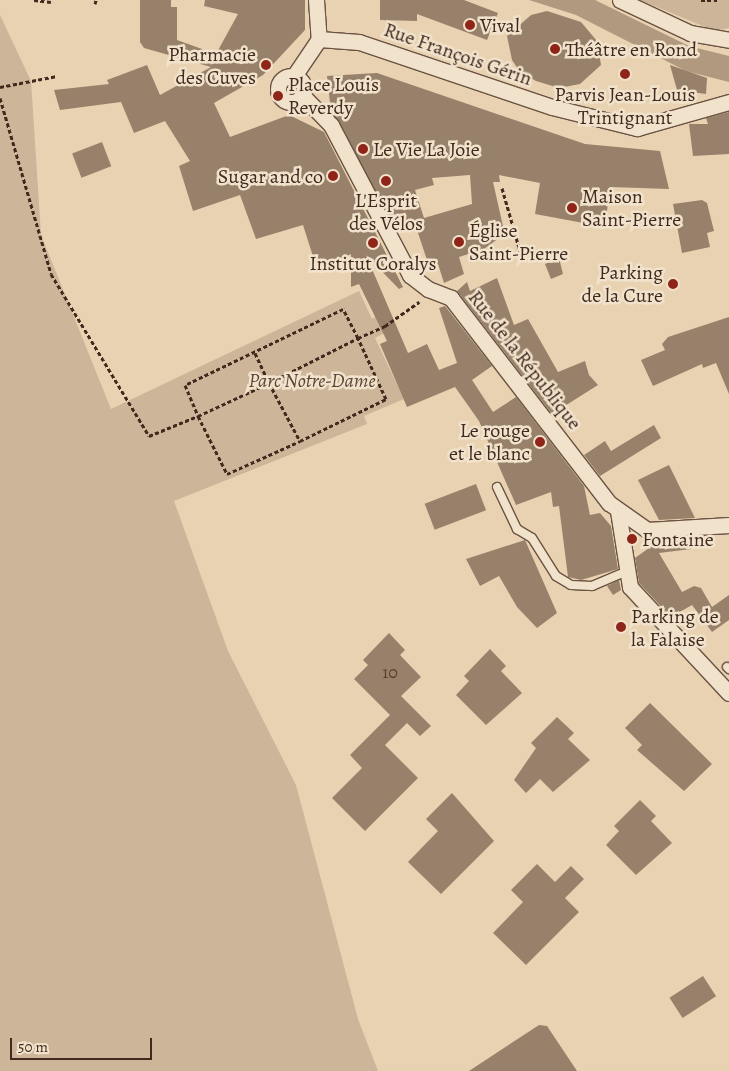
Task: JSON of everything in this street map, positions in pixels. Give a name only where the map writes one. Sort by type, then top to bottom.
[{"type":"street","points":[[294,76],[303,84],[302,95],[289,102],[279,95],[280,81],[294,76],[319,39],[316,0]]},
{"type":"street","points":[[620,0],[690,33],[729,40]]},
{"type":"street","name":"Rue François Gérin","points":[[319,39],[359,42],[552,107],[637,128],[729,102]]},
{"type":"street","name":"Rue de la République","points":[[302,95],[331,125],[410,275],[428,289],[451,298],[618,511],[647,530],[729,526]]},
{"type":"street","points":[[618,511],[630,587],[676,640],[686,645],[729,693]]},
{"type":"lane","points":[[498,487],[516,529],[532,538],[556,576],[571,585],[592,586],[627,571]]},
{"type":"path","points":[[34,0],[51,2]]},
{"type":"path","points":[[701,0],[717,0]]},
{"type":"path","points":[[0,87],[57,76]]},
{"type":"path","points":[[0,98],[51,274],[149,436],[198,416],[269,383],[407,314],[428,289]]},
{"type":"path","points":[[502,188],[520,251]]},
{"type":"path","points":[[343,309],[386,399],[300,442],[227,474],[185,385],[255,353],[343,309]]},
{"type":"path","points":[[255,353],[300,442]]},
{"type":"green space","points":[[640,0],[729,0],[729,28],[715,31]]},
{"type":"green space","name":"Parc Notre-Dame","points":[[0,15],[31,81],[41,235],[111,409],[359,291],[372,319],[379,315],[388,331],[375,338],[404,399],[364,416],[367,424],[174,501],[228,651],[296,785],[358,1019],[378,1071],[0,1071]]},
{"type":"shaded area","points":[[529,0],[595,0],[689,46],[729,56],[729,82],[686,71],[576,15]]},
{"type":"building","points":[[140,0],[171,0],[171,7],[177,7],[177,40],[216,54],[238,14],[204,6],[205,0],[305,0],[305,30],[263,75],[214,103],[230,137],[289,115],[324,132],[403,287],[399,289],[366,255],[408,353],[427,344],[439,370],[457,363],[439,308],[445,306],[492,366],[472,380],[493,412],[516,397],[584,486],[590,515],[600,513],[611,526],[618,569],[581,580],[568,577],[559,506],[553,507],[551,492],[516,505],[479,421],[455,387],[407,407],[380,344],[387,341],[359,284],[351,287],[351,254],[317,269],[303,225],[256,239],[240,195],[193,211],[179,166],[190,161],[165,121],[134,133],[121,102],[60,110],[54,90],[109,84],[107,80],[147,65],[160,95],[211,67],[144,48],[140,42]]},
{"type":"building","name":"Vival","points":[[380,0],[464,0],[498,13],[487,40],[417,14],[417,21],[380,20]]},
{"type":"building","name":"Théâtre en Rond","points":[[547,11],[581,22],[597,41],[601,65],[580,84],[559,88],[536,81],[520,72],[512,60],[507,36],[531,15]]},
{"type":"building","points":[[670,65],[707,78],[706,94],[677,90]]},
{"type":"building","points":[[377,73],[585,144],[660,151],[669,189],[610,187],[605,227],[535,214],[540,183],[499,175],[500,182],[493,182],[503,226],[499,238],[484,249],[459,257],[464,274],[444,283],[438,264],[429,266],[415,224],[397,230],[331,112],[327,76]],"holes":[[[470,175],[472,204],[424,218],[415,190],[434,185],[432,178]]]},
{"type":"building","points":[[729,112],[729,154],[693,156],[689,124],[708,124],[706,118]]},
{"type":"building","points":[[102,142],[111,166],[81,178],[72,153]]},
{"type":"building","points":[[702,200],[707,203],[714,231],[707,233],[710,247],[682,253],[673,204]]},
{"type":"building","points":[[559,258],[563,274],[551,279],[545,264]]},
{"type":"building","points":[[497,278],[514,325],[528,319],[558,372],[585,361],[589,375],[598,385],[552,414],[457,291],[467,282],[470,291]]},
{"type":"building","points":[[729,317],[729,394],[716,363],[703,368],[702,364],[653,386],[641,360],[665,350],[662,344],[668,337]]},
{"type":"building","points":[[654,425],[661,438],[600,476],[584,455],[605,441],[611,451]]},
{"type":"building","points":[[669,465],[695,518],[659,520],[638,480]]},
{"type":"building","points":[[476,484],[486,510],[435,530],[425,504]]},
{"type":"building","points":[[690,537],[691,549],[659,553],[682,592],[694,586],[701,588],[712,607],[729,595],[729,620],[712,632],[692,605],[671,617],[639,583],[635,558],[663,538]]},
{"type":"building","points":[[525,540],[557,613],[537,628],[517,607],[499,576],[480,586],[466,559]]},
{"type":"building","points":[[619,580],[621,590],[613,595],[607,586]]},
{"type":"building","points":[[389,633],[405,650],[400,655],[421,677],[401,696],[431,726],[420,736],[407,723],[385,745],[418,778],[365,831],[332,798],[362,768],[350,755],[390,715],[354,679],[368,665],[363,660]]},
{"type":"building","points":[[490,649],[506,666],[501,671],[522,693],[486,725],[456,695],[469,681],[464,676]]},
{"type":"building","points":[[650,703],[712,764],[684,791],[637,750],[642,745],[625,728]]},
{"type":"building","points":[[557,717],[574,733],[568,739],[590,760],[553,792],[540,779],[526,793],[514,780],[536,748],[531,743]]},
{"type":"building","points":[[452,793],[494,841],[441,894],[408,862],[438,831],[426,819]]},
{"type":"building","points":[[640,800],[656,816],[651,821],[672,843],[636,875],[606,845],[619,831],[614,826]]},
{"type":"building","points":[[537,864],[555,882],[571,866],[584,879],[565,898],[579,912],[526,965],[493,933],[523,902],[511,890]]},
{"type":"building","points":[[703,976],[716,996],[683,1018],[669,998]]},
{"type":"building","points":[[539,1025],[547,1026],[577,1071],[469,1071]]},
{"type":"place","name":"Vival","points":[[470,25]]},
{"type":"place","name":"Théâtre en Rond","points":[[555,49]]},
{"type":"place","name":"Pharmacie des Cuves","points":[[266,65]]},
{"type":"place","name":"Parvis Jean-Louis Trintignant","points":[[625,74]]},
{"type":"place","name":"Place Louis Reverdy","points":[[278,96]]},
{"type":"place","name":"Le Vie La Joie","points":[[363,149]]},
{"type":"place","name":"Sugar and co","points":[[333,176]]},
{"type":"place","name":"L'Esprit des Vélos","points":[[386,181]]},
{"type":"place","name":"Maison Saint-Pierre","points":[[572,208]]},
{"type":"place","name":"Église Saint-Pierre","points":[[459,242]]},
{"type":"place","name":"Institut Coralys","points":[[373,243]]},
{"type":"place","name":"Parking de la Cure","points":[[673,284]]},
{"type":"place","name":"Le rouge et le blanc","points":[[540,442]]},
{"type":"place","name":"Fontaine","points":[[632,539]]},
{"type":"place","name":"Parking de la Falaise","points":[[621,627]]}]
